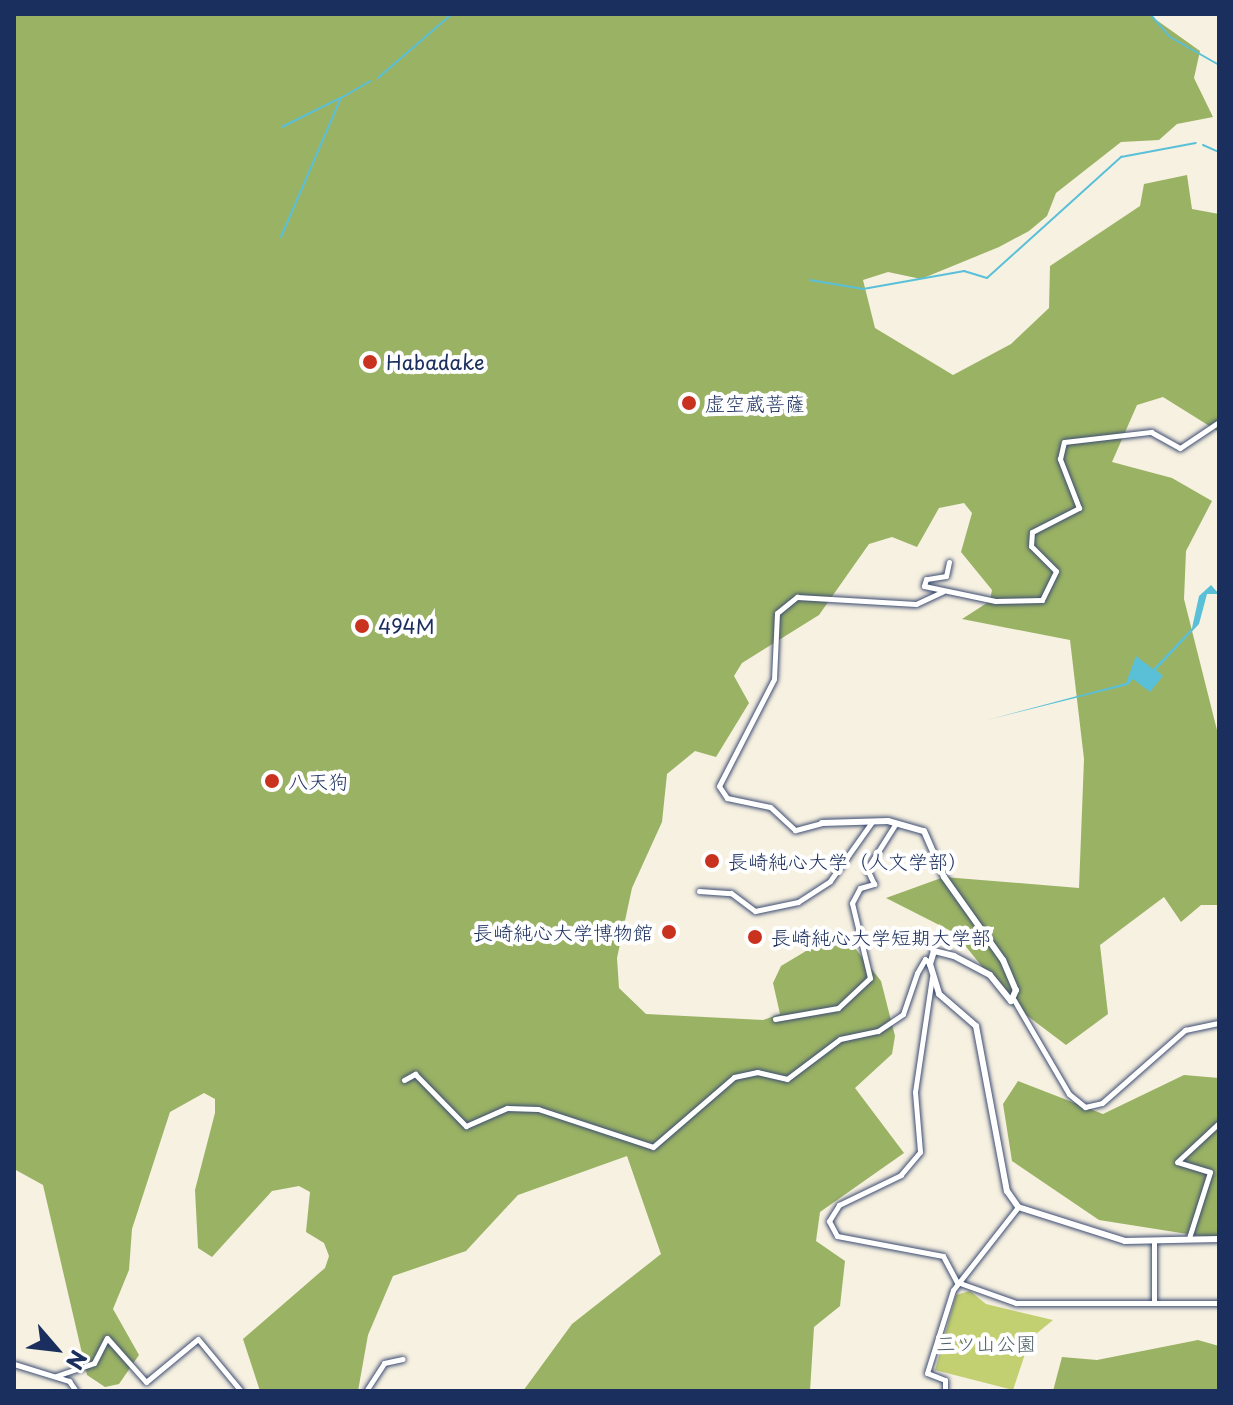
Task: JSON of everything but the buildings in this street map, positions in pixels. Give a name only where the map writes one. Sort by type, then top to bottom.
[{"type":"street","points":[[949,562],[946,576],[924,583],[942,592],[1016,601],[1047,596],[1056,571],[1030,540],[1042,524],[1079,508],[1060,459],[1070,437],[1151,432],[1180,448],[1219,422]]},
{"type":"street","points":[[942,592],[916,604],[797,597],[777,613],[774,679],[719,786],[727,798],[770,807],[795,830],[822,823],[897,822],[926,834],[944,877],[1003,960],[1014,1000],[1069,1094],[1085,1107],[1102,1103],[1185,1030],[1219,1023]]},
{"type":"street","points":[[699,891],[731,893],[755,911],[798,902],[830,881],[872,822]]},
{"type":"street","points":[[775,1019],[838,1008],[870,978],[852,903],[860,888],[874,884],[867,869],[897,822]]},
{"type":"street","points":[[1014,1000],[1005,1001],[990,975],[954,956],[934,951],[930,964],[939,994],[976,1026],[1005,1182],[1018,1207],[1112,1239],[1219,1239]]},
{"type":"street","points":[[404,1080],[415,1074],[466,1126],[507,1108],[538,1109],[653,1147],[734,1077],[787,1079],[840,1039],[878,1031],[903,1014],[917,973],[925,959],[930,964]]},
{"type":"street","points":[[932,976],[915,1092],[920,1152],[901,1175],[839,1205],[829,1221],[849,1243],[943,1256],[957,1282],[1016,1303],[1219,1303]]},
{"type":"street","points":[[1189,1238],[1210,1172],[1200,1164],[1186,1171],[1177,1162],[1219,1123]]},
{"type":"street","points":[[945,1391],[945,1380],[927,1373],[957,1282],[1018,1207]]},
{"type":"street","points":[[1154,1240],[1154,1302]]},
{"type":"street","points":[[56,1376],[94,1363],[107,1338],[146,1382],[198,1339],[241,1391]]},
{"type":"street","points":[[366,1391],[384,1363],[403,1359]]},
{"type":"street","points":[[14,1364],[56,1376],[76,1391]]},
{"type":"green space","points":[[14,14],[1148,14],[1200,51],[1194,78],[1213,117],[1177,124],[1159,140],[1121,142],[1056,193],[1047,216],[1029,231],[999,247],[921,279],[888,272],[863,280],[875,328],[953,375],[1011,344],[1049,308],[1050,266],[1140,206],[1144,184],[1187,175],[1192,209],[1219,214],[1219,432],[1163,397],[1137,405],[1112,462],[1172,478],[1212,501],[1186,551],[1184,599],[1219,738],[1219,905],[1201,905],[1181,922],[1164,897],[1100,945],[1108,1014],[1066,1045],[1013,1005],[955,933],[886,898],[944,877],[1079,888],[1084,759],[1070,640],[962,619],[990,601],[992,590],[961,552],[972,513],[964,503],[939,508],[917,547],[892,537],[869,544],[819,615],[742,663],[734,676],[749,703],[716,757],[695,751],[667,774],[662,822],[632,888],[617,958],[619,988],[646,1014],[763,1020],[780,1014],[773,983],[781,966],[826,939],[847,938],[881,981],[895,1036],[892,1054],[855,1088],[904,1153],[820,1212],[816,1241],[845,1261],[840,1306],[814,1327],[810,1391],[523,1391],[572,1324],[661,1254],[627,1156],[518,1195],[466,1251],[393,1276],[368,1335],[358,1391],[260,1391],[243,1339],[325,1268],[329,1256],[324,1243],[306,1232],[310,1192],[299,1186],[272,1191],[212,1257],[198,1248],[195,1190],[215,1113],[215,1099],[204,1093],[170,1112],[132,1229],[129,1270],[113,1309],[139,1355],[119,1384],[105,1387],[87,1375],[43,1185],[14,1169]]},
{"type":"green space","points":[[1184,1075],[1219,1078],[1219,1239],[1099,1220],[1012,1161],[1003,1104],[1018,1081],[1103,1114]]},
{"type":"green space","name":"三ツ山公園","points":[[970,1291],[986,1304],[1053,1320],[1030,1339],[1013,1390],[935,1370],[956,1295]]},
{"type":"green space","points":[[1198,1340],[1219,1346],[1219,1391],[1053,1391],[1062,1357],[1097,1360]]},
{"type":"water","points":[[1211,585],[1219,594],[1207,594],[1199,624],[1156,670],[1163,676],[1150,692],[1133,679],[1128,685],[987,720],[1126,683],[1136,656],[1153,669],[1192,628],[1199,596]]},
{"type":"waterway","points":[[378,78],[452,14]]},
{"type":"waterway","points":[[1150,14],[1170,37],[1219,65]]},
{"type":"waterway","points":[[281,237],[341,98],[370,81]]},
{"type":"waterway","points":[[282,127],[338,99]]},
{"type":"waterway","points":[[810,280],[863,289],[964,271],[987,278],[1121,157],[1196,143]]},
{"type":"waterway","points":[[1203,145],[1219,152]]},
{"type":"place","name":"Habadake","points":[[370,362]]},
{"type":"place","name":"虚空蔵菩薩","points":[[689,403]]},
{"type":"place","name":"494M","points":[[362,626]]},
{"type":"place","name":"八天狗","points":[[272,781]]},
{"type":"place","name":"長崎純心大学（人文学部）","points":[[712,861]]},
{"type":"place","name":"長崎純心大学博物館","points":[[669,932]]},
{"type":"place","name":"長崎純心大学短期大学部","points":[[755,937]]}]
